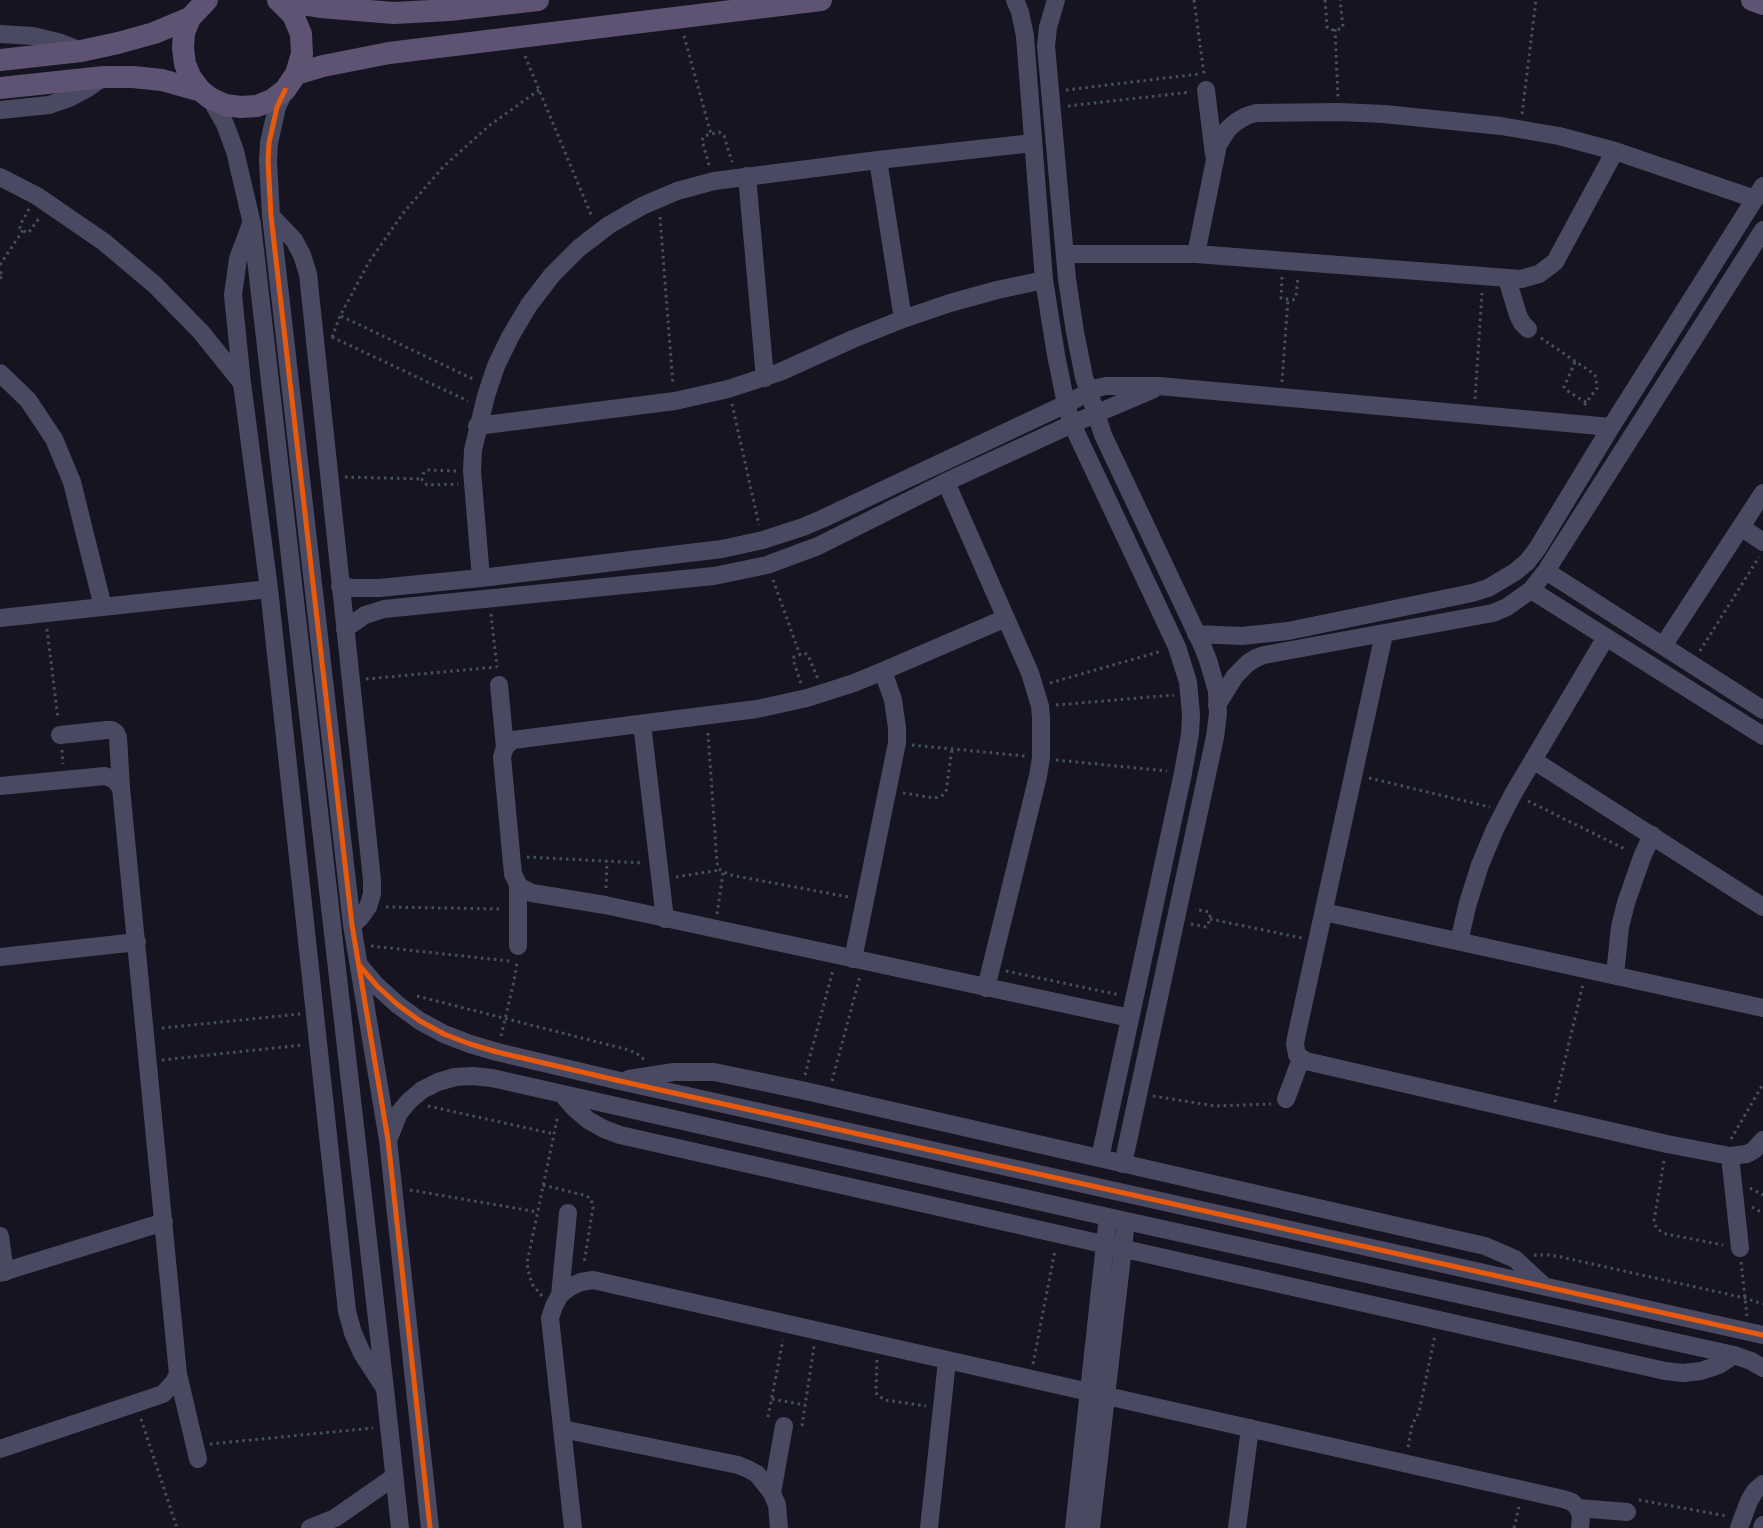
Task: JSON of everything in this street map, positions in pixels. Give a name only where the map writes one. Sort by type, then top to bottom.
[{"type":"main road","points":[[205,94],[191,78],[185,64],[182,48],[184,33],[190,18],[206,0]]},
{"type":"main road","points":[[278,0],[320,7],[394,12],[449,10],[538,0]]},
{"type":"main road","points":[[278,0],[293,15],[301,34],[302,54],[290,82]]},
{"type":"main road","points":[[0,88],[104,77],[133,77],[162,80],[205,94],[225,105],[257,106],[272,100],[290,82],[323,66],[389,53],[820,0]]},
{"type":"main road","points":[[1752,0],[1763,4]]},
{"type":"main road","points":[[0,60],[82,51],[154,33],[190,18]]},
{"type":"street","points":[[1015,0],[1026,36],[1044,280],[1054,346],[1066,404],[1072,424],[1177,647],[1185,670],[1190,694],[1190,734],[1100,1158]]},
{"type":"street","points":[[1056,0],[1048,27],[1046,46],[1074,332],[1088,392],[1103,435],[1208,660],[1217,691],[1218,714],[1215,737],[1123,1164]]},
{"type":"street","points":[[0,34],[32,36],[58,42],[82,51]]},
{"type":"street","points":[[0,110],[49,105],[69,98],[104,77]]},
{"type":"street","points":[[290,82],[277,107],[269,143],[268,162],[271,216],[352,925],[388,1140],[430,1528]]},
{"type":"street","points":[[1205,82],[1214,158]]},
{"type":"street","points":[[205,94],[225,124],[235,151],[252,224],[400,1528]]},
{"type":"street","points":[[1196,254],[1214,158],[1221,137],[1228,128],[1246,116],[1267,112],[1339,112],[1443,119],[1520,129],[1559,136],[1616,151],[1759,193],[1612,426],[1537,550],[1515,572],[1488,588],[1465,595],[1288,631],[1242,636],[1196,634]]},
{"type":"street","points":[[481,578],[472,477],[473,450],[482,407],[510,337],[529,305],[552,275],[579,248],[642,206],[677,191],[714,181],[742,176],[1033,143]]},
{"type":"street","points":[[1065,254],[1196,254],[1507,279],[1530,277],[1540,274],[1555,262],[1616,151]]},
{"type":"street","points":[[878,160],[903,319]]},
{"type":"street","points":[[742,176],[765,378]]},
{"type":"street","points":[[0,177],[42,200],[104,242],[155,285],[201,332],[242,383]]},
{"type":"street","points":[[271,216],[294,240],[302,255],[308,274],[372,880],[372,894],[368,907],[352,925]]},
{"type":"street","points":[[252,224],[238,258],[233,295],[242,383],[269,589],[347,1311],[353,1333],[362,1353],[385,1389]]},
{"type":"street","points":[[1217,705],[1235,676],[1248,663],[1264,655],[1494,613],[1507,607],[1531,590],[1546,571],[1763,230]]},
{"type":"street","points":[[1507,279],[1518,315],[1528,329]]},
{"type":"street","points":[[478,426],[675,401],[728,389],[765,378],[903,319],[950,303],[1044,280]]},
{"type":"street","points":[[0,373],[28,400],[54,439],[72,482],[103,607]]},
{"type":"street","points":[[340,586],[379,588],[481,578],[722,549],[763,540],[803,528],[1088,392],[1106,386],[1159,386],[1612,426]]},
{"type":"street","points":[[345,630],[365,615],[384,609],[714,576],[767,565],[818,546],[946,482],[1159,386]]},
{"type":"street","points":[[946,482],[1030,673],[1040,706],[1042,734],[1038,776],[986,988]]},
{"type":"street","points":[[1663,646],[1763,493]]},
{"type":"street","points":[[1741,527],[1763,542]]},
{"type":"street","points":[[1546,571],[1763,710]]},
{"type":"street","points":[[0,618],[269,589]]},
{"type":"street","points":[[1531,590],[1763,736]]},
{"type":"street","points":[[505,747],[518,738],[757,709],[807,698],[883,671],[1006,618]]},
{"type":"street","points":[[1384,634],[1294,1044],[1298,1055],[1301,1059],[1726,1156],[1747,1154],[1754,1150],[1763,1140]]},
{"type":"street","points":[[1459,941],[1468,903],[1480,866],[1505,810],[1606,637]]},
{"type":"street","points":[[851,958],[895,758],[897,728],[893,700],[883,671]]},
{"type":"street","points":[[499,685],[505,747],[502,757],[513,874],[522,888],[532,892],[1130,1018]]},
{"type":"street","points":[[642,724],[666,919]]},
{"type":"street","points":[[60,735],[112,730],[118,737],[121,788],[178,1374],[196,1452]]},
{"type":"street","points":[[1533,760],[1763,907]]},
{"type":"street","points":[[0,786],[105,776],[115,780],[121,788]]},
{"type":"street","points":[[1615,975],[1620,927],[1633,880],[1652,835]]},
{"type":"street","points":[[517,954],[518,884]]},
{"type":"street","points":[[1324,912],[1763,1008]]},
{"type":"street","points":[[0,956],[137,942]]},
{"type":"street","points":[[359,966],[384,992],[420,1021],[453,1038],[497,1052],[1756,1333]]},
{"type":"street","points":[[1286,1099],[1301,1059]]},
{"type":"street","points":[[620,1080],[674,1072],[714,1072],[802,1090],[1485,1246],[1515,1259],[1543,1285]]},
{"type":"street","points":[[388,1140],[399,1113],[422,1090],[438,1082],[455,1077],[492,1078],[1108,1217],[1734,1355],[1763,1368]]},
{"type":"street","points":[[562,1094],[588,1120],[620,1135],[1665,1371],[1683,1373],[1702,1371],[1719,1365],[1734,1355]]},
{"type":"street","points":[[1726,1156],[1740,1248]]},
{"type":"street","points":[[568,1213],[557,1301],[550,1318],[573,1528]]},
{"type":"street","points":[[1074,1528],[1108,1217]]},
{"type":"street","points":[[1092,1528],[1126,1221]]},
{"type":"street","points":[[0,1236],[2,1273],[164,1222]]},
{"type":"street","points":[[557,1301],[570,1287],[581,1282],[593,1280],[1564,1499],[1572,1502],[1578,1508],[1581,1516],[1580,1528]]},
{"type":"street","points":[[929,1528],[947,1361]]},
{"type":"street","points":[[0,1449],[162,1394],[174,1382],[178,1374]]},
{"type":"street","points":[[772,1493],[784,1426]]},
{"type":"street","points":[[1237,1528],[1250,1428]]},
{"type":"street","points":[[562,1430],[738,1465],[757,1474],[772,1493],[777,1504],[779,1528]]},
{"type":"street","points":[[310,1528],[335,1518],[394,1477]]},
{"type":"street","points":[[1741,1524],[1749,1501],[1755,1491],[1763,1484]]},
{"type":"street","points":[[1578,1508],[1630,1505]]},
{"type":"path","points":[[1194,0],[1205,82]]},
{"type":"path","points":[[1325,0],[1327,27],[1329,30],[1343,27],[1340,0]]},
{"type":"path","points":[[1520,129],[1536,0]]},
{"type":"path","points":[[679,17],[711,134]]},
{"type":"path","points":[[1335,29],[1339,112]]},
{"type":"path","points":[[517,37],[599,233]]},
{"type":"path","points":[[1051,100],[1205,82]]},
{"type":"path","points":[[1051,100],[1205,82]]},
{"type":"path","points":[[318,372],[340,316],[369,262],[404,212],[444,166],[490,125],[539,90]]},
{"type":"path","points":[[714,181],[702,140],[704,136],[719,132],[724,136],[742,176]]},
{"type":"path","points":[[658,199],[675,401]]},
{"type":"path","points":[[42,200],[29,232],[20,228],[20,225],[42,200]]},
{"type":"path","points":[[0,265],[23,230]]},
{"type":"path","points":[[1291,262],[1296,297],[1294,300],[1281,298],[1291,262]]},
{"type":"path","points":[[0,272],[3,275],[0,279]]},
{"type":"path","points":[[1474,415],[1483,277]]},
{"type":"path","points":[[1281,397],[1288,300]]},
{"type":"path","points":[[340,316],[489,387]]},
{"type":"path","points":[[1528,329],[1594,374],[1598,381],[1597,388],[1587,403],[1569,423]]},
{"type":"path","points":[[332,337],[482,407]]},
{"type":"path","points":[[1575,362],[1564,387],[1587,403]]},
{"type":"path","points":[[728,389],[763,540]]},
{"type":"path","points":[[428,470],[472,477],[427,485],[423,482],[422,478],[424,472],[428,470]]},
{"type":"path","points":[[329,477],[422,478]]},
{"type":"path","points":[[1692,665],[1763,550]]},
{"type":"path","points":[[767,565],[800,655]]},
{"type":"path","points":[[490,598],[499,685]]},
{"type":"path","points":[[46,614],[65,780]]},
{"type":"path","points":[[1035,687],[1177,647]]},
{"type":"path","points":[[807,698],[793,661],[794,657],[800,655],[807,654],[824,693]]},
{"type":"path","points":[[350,681],[497,666]]},
{"type":"path","points":[[1040,706],[1190,694]]},
{"type":"path","points":[[707,715],[717,863],[721,871],[714,929]]},
{"type":"path","points":[[888,790],[935,798],[939,797],[946,791],[952,749]]},
{"type":"path","points":[[1354,774],[1505,810]]},
{"type":"path","points":[[1513,794],[1642,857]]},
{"type":"path","points":[[511,856],[607,861],[660,871],[721,871],[865,900]]},
{"type":"path","points":[[605,906],[607,861]]},
{"type":"path","points":[[368,907],[518,909]]},
{"type":"path","points":[[1210,919],[1317,941]]},
{"type":"path","points":[[355,944],[517,954],[497,1052]]},
{"type":"path","points":[[802,1090],[851,958]]},
{"type":"path","points":[[828,1097],[851,958]]},
{"type":"path","points":[[991,968],[1134,998]]},
{"type":"path","points":[[1552,1117],[1587,969]]},
{"type":"path","points":[[414,995],[628,1050],[636,1053],[648,1062],[654,1075]]},
{"type":"path","points":[[146,1030],[315,1013]]},
{"type":"path","points":[[149,1062],[318,1044]]},
{"type":"path","points":[[1726,1156],[1763,1084]]},
{"type":"path","points":[[1138,1093],[1215,1106],[1269,1104],[1286,1099]]},
{"type":"path","points":[[557,1301],[536,1291],[532,1284],[527,1263],[562,1094]]},
{"type":"path","points":[[409,1102],[554,1134]]},
{"type":"path","points":[[1667,1144],[1654,1221],[1657,1229],[1666,1234],[1740,1248],[1745,1298],[1756,1333]]},
{"type":"path","points":[[393,1186],[538,1212]]},
{"type":"path","points":[[1030,1379],[1058,1234]]},
{"type":"path","points":[[1515,1259],[1531,1255],[1549,1254],[1745,1298],[1763,1304]]},
{"type":"path","points":[[1404,1463],[1412,1425],[1418,1415],[1438,1319]]},
{"type":"path","points":[[768,1418],[786,1324]]},
{"type":"path","points":[[878,1345],[877,1395],[885,1400],[942,1408]]},
{"type":"path","points":[[772,1399],[805,1405]]},
{"type":"path","points":[[136,1404],[177,1528]]},
{"type":"path","points":[[196,1452],[389,1427]]},
{"type":"path","points":[[1514,1528],[1522,1489]]},
{"type":"path","points":[[1630,1505],[1741,1524]]},
{"type":"cycle path","points":[[285,90],[277,107],[269,143],[271,216],[352,925],[388,1140],[430,1528]]},
{"type":"cycle path","points":[[359,965],[377,986],[420,1021],[444,1034],[497,1052],[1763,1335]]}]
